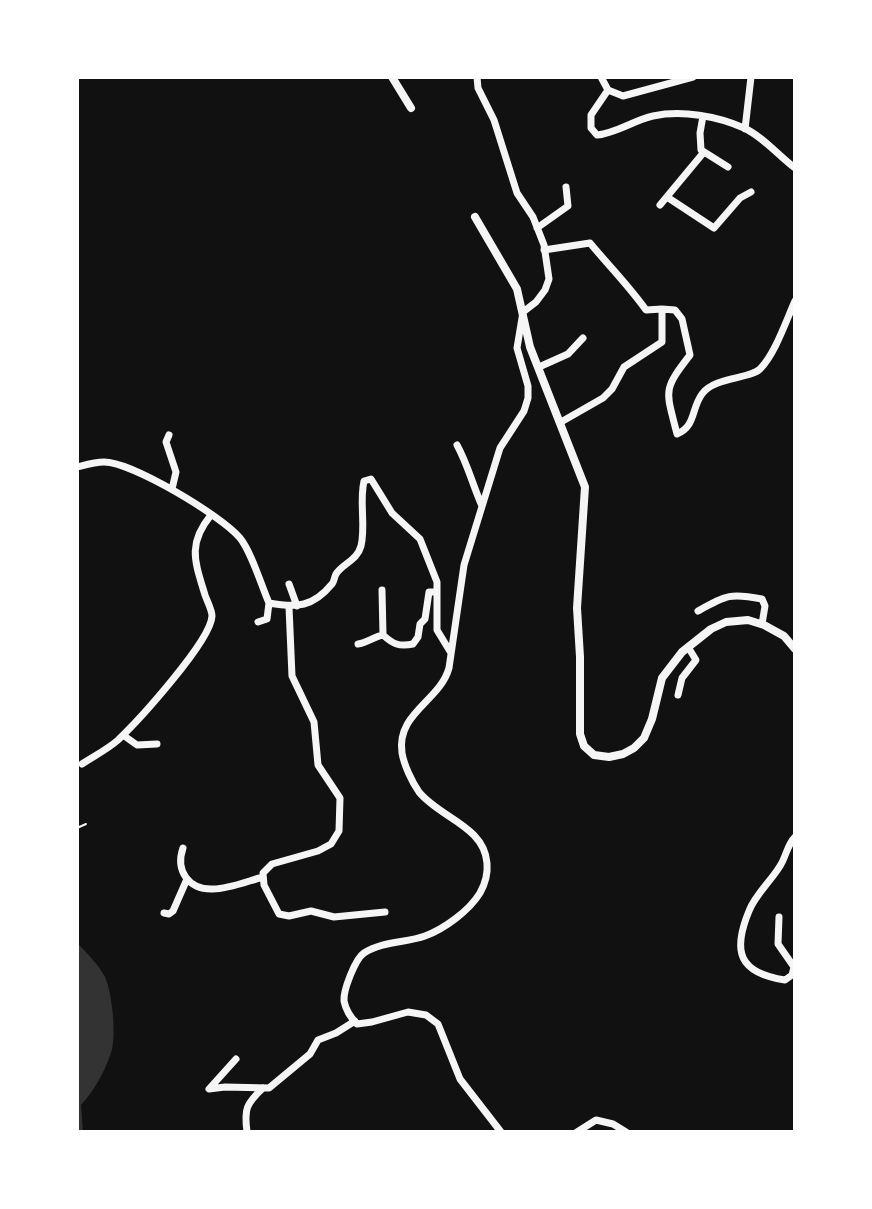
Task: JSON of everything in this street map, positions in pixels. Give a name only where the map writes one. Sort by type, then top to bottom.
[{"type":"street","points":[[393,77],[411,108]]},
{"type":"street","points":[[477,77],[478,88],[494,120],[517,192],[533,217],[544,250],[549,279],[536,302],[523,312],[517,348],[528,386],[528,398],[524,411],[500,448],[464,565],[452,653],[445,682],[408,720],[402,738],[402,753],[406,768],[419,792],[477,837],[486,853],[488,874],[479,894],[445,926],[425,936],[381,945],[362,954],[353,967],[343,998],[350,1017],[357,1024],[408,1012],[426,1015],[438,1024],[460,1079],[501,1132]]},
{"type":"street","points":[[601,77],[608,90],[623,96],[692,77]]},
{"type":"street","points":[[745,129],[751,77]]},
{"type":"street","points":[[608,90],[591,115],[591,128],[597,135],[608,134],[651,116],[674,113],[704,116],[745,129],[795,168]]},
{"type":"street","points":[[704,116],[699,133],[701,150],[728,167]]},
{"type":"street","points":[[660,205],[704,152]]},
{"type":"street","points":[[537,229],[568,206],[566,187]]},
{"type":"street","points":[[667,197],[714,228],[740,198],[751,192]]},
{"type":"street","points":[[475,217],[517,289],[530,347],[585,487],[577,608],[580,734],[584,746],[594,755],[609,757],[634,748],[644,738],[652,719],[662,678],[688,647],[711,629],[726,622],[748,620],[762,624],[784,636],[795,649]]},
{"type":"street","points":[[544,250],[590,243],[621,280],[628,284],[646,310],[675,310],[682,319],[690,355],[668,387],[668,400],[677,434],[685,431],[693,419],[701,395],[714,384],[758,371],[768,357],[795,301]]},
{"type":"street","points":[[561,422],[603,398],[612,389],[624,368],[662,342],[662,309]]},
{"type":"street","points":[[539,367],[568,354],[583,338]]},
{"type":"street","points":[[169,435],[166,442],[176,472],[172,489]]},
{"type":"street","points":[[457,445],[467,462],[472,484],[482,507]]},
{"type":"street","points":[[77,467],[105,462],[172,489],[230,528],[242,541],[269,603],[267,619],[258,622]]},
{"type":"street","points":[[269,603],[293,606],[312,603],[334,582],[336,574],[358,555],[362,543],[361,493],[364,481],[371,478],[392,513],[420,539],[437,582],[437,629],[452,653]]},
{"type":"street","points":[[82,764],[123,735],[159,697],[186,663],[206,629],[212,615],[194,559],[199,529],[211,515]]},
{"type":"street","points":[[289,584],[293,606],[292,676],[314,722],[318,765],[340,798],[339,831],[331,844],[318,851],[272,863],[263,873],[264,885],[279,914],[289,916],[311,911],[334,918],[385,912]]},
{"type":"street","points":[[382,590],[383,635],[392,644],[403,646],[412,644],[418,637],[420,624],[425,619],[429,592],[437,592]]},
{"type":"street","points":[[698,611],[727,595],[737,594],[762,599],[765,606],[762,624]]},
{"type":"street","points":[[358,644],[383,635]]},
{"type":"street","points":[[678,695],[682,678],[696,660],[688,647]]},
{"type":"street","points":[[123,735],[137,745],[157,744]]},
{"type":"street","points":[[779,917],[778,944],[794,967],[792,975],[785,979],[753,971],[745,962],[739,947],[749,909],[783,863],[795,837]]},
{"type":"street","points":[[183,848],[179,869],[187,879],[202,888],[215,890],[263,877]]},
{"type":"street","points":[[164,913],[173,911],[187,879]]},
{"type":"street","points":[[236,1059],[209,1089],[269,1088],[310,1054],[318,1040],[355,1021]]},
{"type":"street","points":[[247,1132],[245,1115],[249,1102],[263,1088]]},
{"type":"street","points":[[577,1132],[596,1121],[613,1124],[626,1132]]},
{"type":"path","points":[[77,828],[86,824]]},
{"type":"shaded area","points":[[77,943],[105,977],[114,1026],[109,1060],[95,1087],[81,1105],[83,1132],[77,1132]]}]
